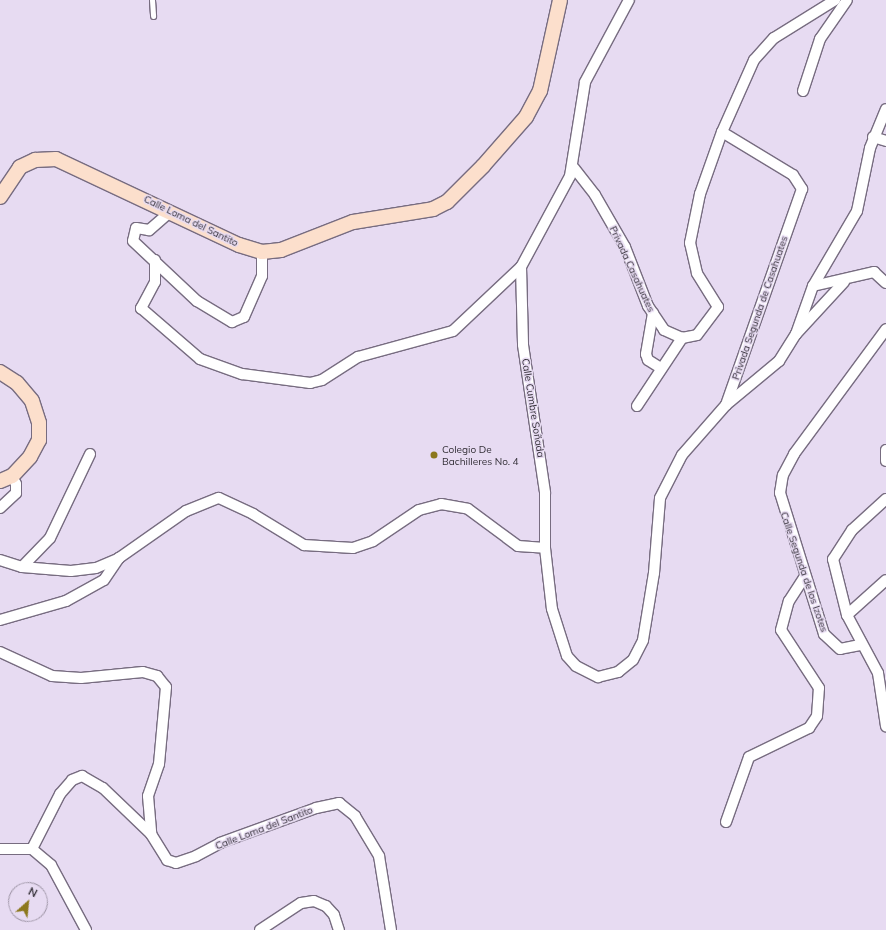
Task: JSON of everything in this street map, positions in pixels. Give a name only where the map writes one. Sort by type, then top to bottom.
[{"type":"main road","name":"Calle Loma del Santito","points":[[0,197],[20,167],[35,160],[56,159],[239,246],[262,252],[282,250],[353,222],[433,209],[447,202],[526,116],[540,91],[560,0]]},
{"type":"main road","points":[[0,372],[17,383],[32,401],[39,423],[39,440],[30,457],[6,478]]},
{"type":"street","name":"Calle Cumbre Soñada","points":[[155,260],[155,282],[141,308],[200,359],[242,374],[310,383],[322,380],[358,357],[453,331],[521,267],[574,168],[585,82],[629,0]]},
{"type":"street","points":[[637,406],[682,338],[697,335],[706,328],[718,307],[696,273],[690,243],[700,194],[722,132],[754,60],[774,38],[835,0]]},
{"type":"street","points":[[803,90],[820,39],[847,0]]},
{"type":"street","points":[[796,334],[813,286],[857,211],[873,137],[886,109]]},
{"type":"street","name":"Privada Segunda de Casahuates","points":[[722,132],[793,175],[802,189],[726,405]]},
{"type":"street","points":[[873,137],[886,141]]},
{"type":"street","name":"Privada Casahuates","points":[[574,168],[596,195],[621,241],[653,313],[664,330],[682,338]]},
{"type":"street","points":[[170,212],[149,230],[136,228],[133,237],[139,249],[155,260],[198,301],[232,322],[244,317],[262,276],[262,252]]},
{"type":"street","name":"Calle Cumbre Soñada","points":[[521,267],[523,345],[545,493],[545,548]]},
{"type":"street","points":[[813,286],[844,282],[874,272],[886,283]]},
{"type":"street","points":[[0,560],[22,567],[71,571],[96,568],[119,558],[186,511],[219,498],[253,514],[304,545],[353,548],[373,541],[419,510],[441,504],[468,509],[518,546],[545,548],[552,609],[567,656],[576,666],[598,677],[618,672],[633,660],[643,640],[654,573],[660,498],[682,455],[726,405],[779,360],[796,334],[844,282]]},
{"type":"street","points":[[653,313],[646,354],[648,360],[661,368]]},
{"type":"street","name":"Calle Segunda de los Izotes","points":[[860,645],[846,651],[828,639],[781,506],[783,476],[810,430],[886,329]]},
{"type":"street","points":[[22,567],[50,538],[90,454]]},
{"type":"street","points":[[0,508],[16,493],[16,484],[6,478]]},
{"type":"street","points":[[886,499],[852,530],[833,559],[847,616],[860,645],[882,673],[886,726]]},
{"type":"street","points":[[0,620],[66,601],[104,580],[119,558]]},
{"type":"street","points":[[726,822],[749,757],[809,728],[817,716],[819,688],[781,630],[789,601],[805,576]]},
{"type":"street","points":[[847,616],[886,580]]},
{"type":"street","name":"Calle Loma del Santito","points":[[0,652],[52,676],[81,678],[143,672],[157,676],[166,687],[159,764],[148,796],[151,834],[167,860],[176,862],[316,808],[339,803],[355,816],[379,856],[391,930]]},
{"type":"street","points":[[32,849],[60,794],[72,780],[82,776],[103,788],[151,834]]},
{"type":"street","points":[[2,851],[32,849],[50,865],[86,930]]},
{"type":"street","points":[[260,930],[301,903],[314,901],[330,910],[339,930]]},
{"type":"lane","points":[[152,0],[153,16]]},
{"type":"place","name":"Colegio De Bachilleres No. 4","points":[[434,455]]}]
